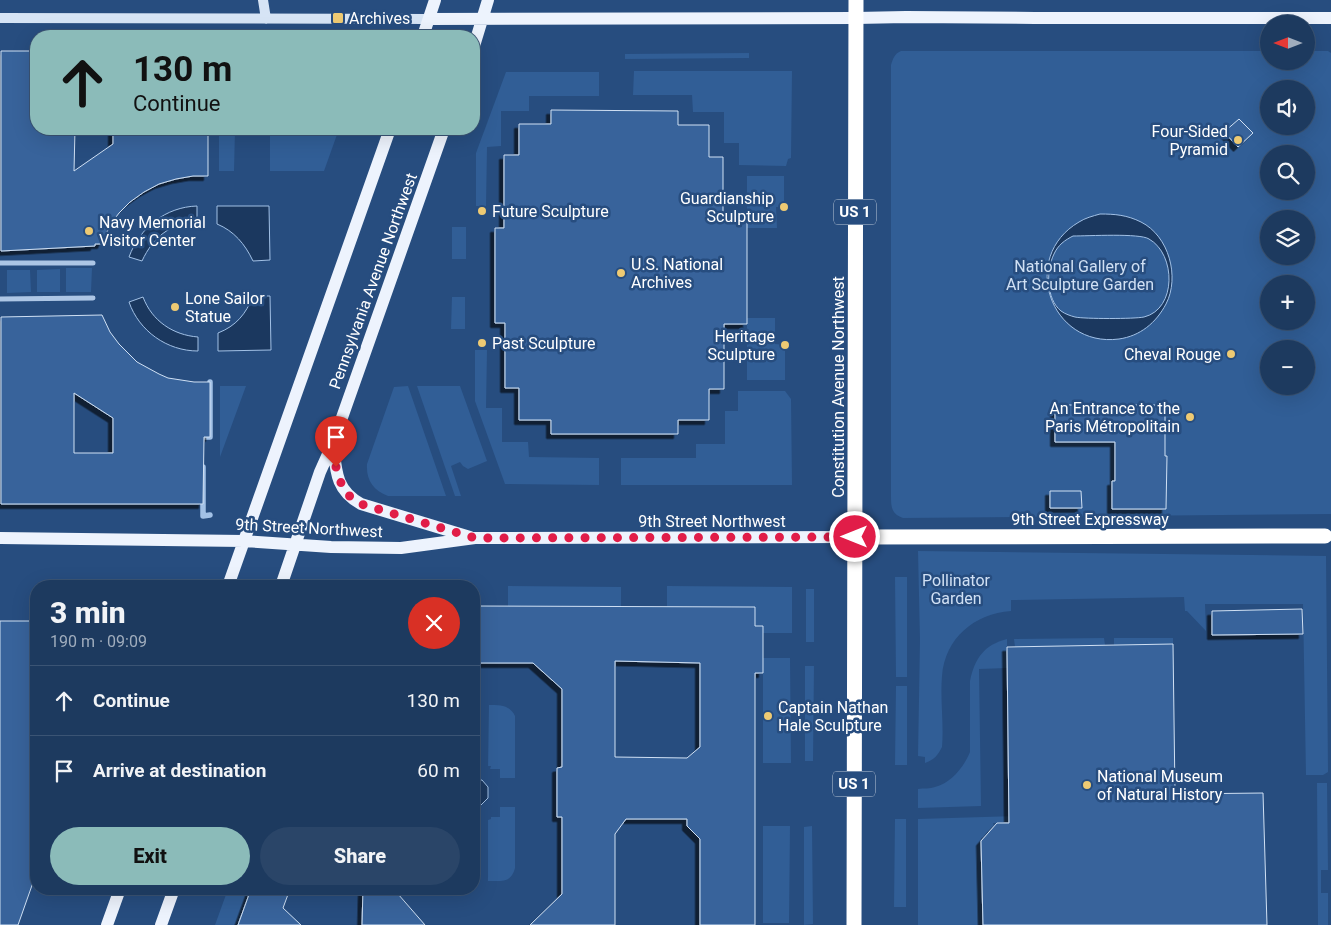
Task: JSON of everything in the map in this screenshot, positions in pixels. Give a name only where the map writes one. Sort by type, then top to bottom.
[{"type":"highway","name":"Constitution Avenue Northwest","points":[[854,925],[856,0]]},
{"type":"highway","name":"9th Street Expressway","points":[[855,537],[1325,536]]},
{"type":"main road","points":[[264,0],[266,19]]},
{"type":"main road","points":[[425,30],[435,0]]},
{"type":"main road","points":[[479,30],[488,0]]},
{"type":"main road","points":[[0,18],[1331,18]]},
{"type":"main road","name":"Pennsylvania Avenue Northwest","points":[[230,580],[388,135]]},
{"type":"main road","name":"Pennsylvania Avenue Northwest","points":[[283,580],[320,472],[333,442],[442,135]]},
{"type":"main road","points":[[333,442],[339,480],[350,498],[361,504],[475,538]]},
{"type":"main road","name":"9th Street Northwest","points":[[0,538],[244,541],[332,547],[401,548],[475,538],[855,537]]},
{"type":"main road","points":[[108,925],[118,895]]},
{"type":"main road","points":[[161,925],[172,895]]},
{"type":"street","points":[[0,264],[93,263]]},
{"type":"street","points":[[0,299],[93,298]]},
{"type":"green space","name":"National Gallery of Art Sculpture Garden","points":[[901,51],[1260,51],[1260,70],[1315,70],[1315,51],[1328,51],[1331,53],[1331,514],[903,518],[894,512],[891,497],[891,65],[897,54]]},
{"type":"green space","points":[[749,53],[749,58],[625,59],[625,54]]},
{"type":"green space","points":[[634,71],[792,71],[791,158],[788,159],[786,166],[739,165],[739,143],[724,143],[724,112],[693,112],[692,95],[633,95]]},
{"type":"green space","points":[[506,72],[599,72],[599,96],[529,96],[529,111],[501,111],[501,146],[487,147],[486,206],[476,206],[476,153]]},
{"type":"green space","points":[[219,135],[235,135],[234,171],[219,171]]},
{"type":"green space","points":[[270,135],[337,135],[324,171],[270,171]]},
{"type":"green space","points":[[747,176],[784,176],[784,207],[776,207],[777,228],[747,228]]},
{"type":"green space","points":[[452,227],[466,227],[466,259],[452,259]]},
{"type":"green space","points":[[66,268],[92,268],[91,292],[66,292]]},
{"type":"green space","points":[[60,269],[60,292],[37,292],[37,270]]},
{"type":"green space","points":[[7,270],[30,270],[31,292],[7,293]]},
{"type":"green space","points":[[452,297],[465,297],[465,329],[451,329]]},
{"type":"green space","points":[[747,318],[775,318],[775,344],[785,345],[785,380],[747,380]]},
{"type":"green space","points":[[475,350],[487,350],[486,408],[502,408],[502,442],[528,442],[529,457],[599,458],[599,485],[505,484],[475,401]]},
{"type":"green space","points":[[220,386],[246,386],[220,457]]},
{"type":"green space","points":[[408,386],[446,496],[388,496],[378,491],[369,480],[367,464],[394,387]]},
{"type":"green space","points":[[417,386],[460,386],[487,461],[468,469],[460,462],[451,466],[461,496],[455,496]]},
{"type":"green space","points":[[738,391],[785,391],[791,399],[792,485],[621,485],[621,458],[696,458],[696,444],[725,444],[725,411],[738,411]]},
{"type":"green space","name":"Pollinator Garden","points":[[918,551],[1326,556],[1328,772],[1323,775],[1306,775],[1303,604],[1205,604],[1206,631],[1185,611],[1184,597],[1011,600],[1011,611],[985,617],[974,623],[955,640],[944,662],[942,676],[942,747],[935,757],[925,763],[925,757],[918,756],[920,640]]},
{"type":"green space","points":[[895,577],[907,577],[907,677],[896,677]]},
{"type":"green space","points":[[508,586],[621,587],[621,607],[508,606]]},
{"type":"green space","points":[[667,586],[792,587],[792,633],[763,633],[763,626],[755,626],[755,607],[667,607]]},
{"type":"green space","points":[[806,589],[814,589],[814,642],[806,642]]},
{"type":"green space","points":[[1104,638],[1105,645],[1015,647],[1014,639]]},
{"type":"green space","points":[[1114,638],[1173,638],[1173,644],[1114,645]]},
{"type":"green space","points":[[1007,639],[1007,668],[979,669],[981,806],[918,808],[918,789],[933,788],[946,782],[961,769],[967,758],[970,752],[970,681],[972,673],[978,659],[987,649]]},
{"type":"green space","points":[[763,658],[790,658],[791,763],[763,763]]},
{"type":"green space","points":[[805,666],[814,666],[813,761],[805,761]]},
{"type":"green space","points":[[896,686],[907,686],[907,765],[895,765]]},
{"type":"green space","points":[[489,705],[507,708],[515,716],[515,778],[500,778],[500,769],[490,769],[491,766],[488,766]]},
{"type":"green space","points":[[1317,783],[1327,783],[1328,870],[1321,870],[1321,893],[1328,893],[1328,925],[1318,925]]},
{"type":"green space","points":[[500,807],[515,807],[515,868],[508,879],[488,881],[488,820],[491,817],[500,817]]},
{"type":"green space","points":[[1017,816],[1017,824],[993,823],[994,827],[985,837],[981,838],[983,925],[918,925],[918,819]]},
{"type":"green space","points":[[895,819],[906,819],[906,907],[894,907]]},
{"type":"green space","points":[[763,826],[790,826],[789,923],[763,923]]},
{"type":"green space","points":[[812,826],[813,924],[804,925],[804,827]]},
{"type":"green space","points":[[226,895],[249,895],[238,925],[215,925]]},
{"type":"shaded area","points":[[197,206],[197,221],[171,228],[157,238],[146,252],[142,261],[129,257],[140,237],[156,221],[175,210]]},
{"type":"shaded area","points":[[217,206],[269,206],[270,260],[253,261],[238,239],[229,230],[217,224]]},
{"type":"shaded area","points":[[1100,214],[1126,216],[1151,228],[1165,247],[1172,270],[1170,293],[1162,311],[1147,328],[1134,335],[1119,339],[1095,338],[1075,329],[1060,315],[1052,299],[1061,311],[1075,317],[1144,317],[1155,312],[1162,304],[1167,293],[1169,281],[1168,268],[1164,256],[1158,246],[1144,237],[1113,235],[1073,236],[1062,243],[1051,261],[1049,276],[1050,292],[1047,277],[1050,256],[1061,237],[1086,218]]},
{"type":"shaded area","points":[[253,296],[270,296],[271,350],[218,351],[218,333],[240,319]]},
{"type":"shaded area","points":[[143,297],[152,313],[164,325],[180,333],[198,337],[198,351],[187,350],[165,343],[147,330],[140,322],[129,302]]},
{"type":"shaded area","points":[[480,780],[482,780],[488,787],[488,798],[481,805]]},
{"type":"building","points":[[1,51],[30,51],[30,135],[75,135],[74,171],[113,144],[113,135],[208,135],[208,176],[176,179],[159,184],[144,192],[119,213],[110,225],[102,244],[95,244],[95,246],[1,251]]},
{"type":"building","name":"U.S. National Archives","points":[[551,110],[678,111],[678,125],[709,125],[709,157],[723,157],[723,220],[747,220],[747,324],[724,324],[724,389],[709,389],[709,420],[678,420],[678,434],[551,434],[551,420],[519,420],[519,388],[505,388],[505,323],[495,323],[495,228],[504,228],[504,155],[519,155],[519,124],[551,124]]},
{"type":"building","name":"Four-Sided Pyramid","points":[[1239,119],[1253,133],[1238,147],[1224,132]]},
{"type":"building","points":[[102,315],[110,332],[137,362],[168,378],[194,382],[210,382],[210,437],[204,437],[203,504],[1,504],[1,317]],"holes":[[[74,393],[113,418],[113,453],[74,453]]]},
{"type":"building","points":[[1055,405],[1165,405],[1165,456],[1167,456],[1166,509],[1112,509],[1112,481],[1115,481],[1115,442],[1055,442]]},
{"type":"building","points":[[1050,491],[1081,491],[1082,508],[1050,508]]},
{"type":"building","points":[[480,606],[755,607],[755,626],[763,626],[763,673],[755,673],[755,925],[700,925],[700,839],[687,826],[687,819],[626,819],[615,834],[615,925],[530,925],[562,894],[562,817],[557,817],[557,768],[562,767],[562,689],[533,663],[480,663]],"holes":[[[615,661],[700,663],[700,747],[687,758],[615,757]]]},
{"type":"building","points":[[1302,609],[1303,634],[1212,635],[1212,611]]},
{"type":"building","points":[[0,621],[30,621],[30,891],[18,925],[0,925]]},
{"type":"building","name":"National Museum of Natural History","points":[[1173,644],[1175,794],[1263,793],[1267,925],[983,925],[981,841],[997,823],[1009,823],[1007,647]]},
{"type":"building","points":[[249,895],[288,895],[283,908],[301,925],[238,925]]},
{"type":"building","points":[[363,895],[399,895],[425,925],[362,925]]},
{"type":"waterway","points":[[205,437],[210,437],[210,382]]},
{"type":"waterway","points":[[203,467],[203,516],[210,515]]},
{"type":"place","name":"Archives","points":[[338,18]]},
{"type":"place","name":"Four-Sided Pyramid","points":[[1238,140]]},
{"type":"place","name":"Guardianship Sculpture","points":[[784,207]]},
{"type":"place","name":"Future Sculpture","points":[[482,211]]},
{"type":"place","name":"Navy Memorial Visitor Center","points":[[89,231]]},
{"type":"place","name":"U.S. National Archives","points":[[621,273]]},
{"type":"place","name":"Lone Sailor Statue","points":[[175,307]]},
{"type":"place","name":"Past Sculpture","points":[[482,343]]},
{"type":"place","name":"Heritage Sculpture","points":[[785,345]]},
{"type":"place","name":"Cheval Rouge","points":[[1231,354]]},
{"type":"place","name":"An Entrance to the Paris Métropolitain","points":[[1190,417]]},
{"type":"place","name":"Captain Nathan Hale Sculpture","points":[[768,716]]},
{"type":"place","name":"National Museum of Natural History","points":[[1087,785]]},
{"type":"route","points":[[336,467],[343,489],[350,498],[361,504],[475,538],[855,537]]}]
